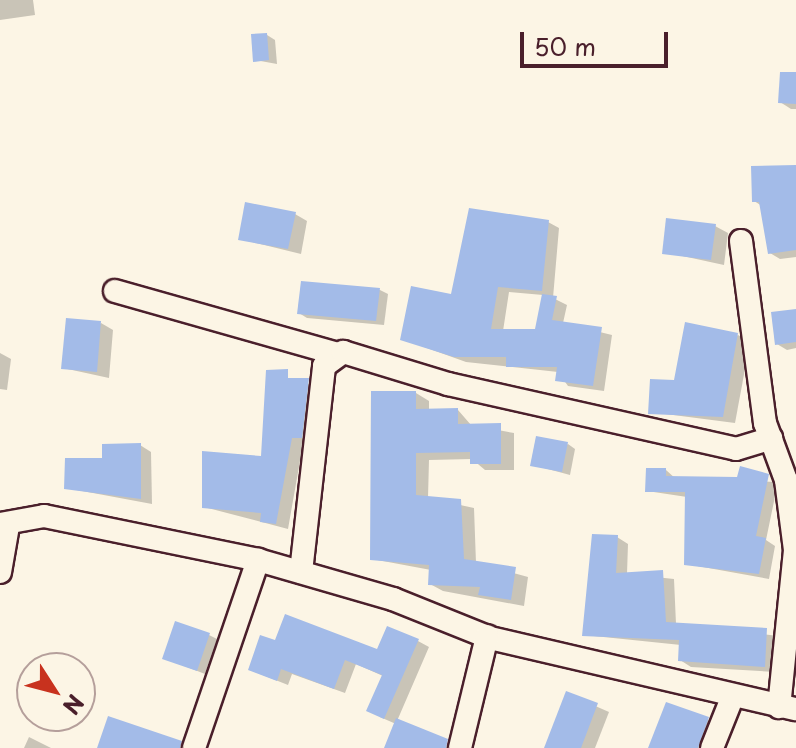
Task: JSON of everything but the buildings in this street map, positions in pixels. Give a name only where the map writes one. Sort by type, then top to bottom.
[{"type":"street","points":[[0,572],[4,525],[44,516],[258,560],[487,636],[732,698],[788,708],[795,550],[786,480],[771,438],[741,241]]},
{"type":"street","points":[[115,291],[337,354],[736,449],[771,438]]},
{"type":"street","points":[[301,572],[324,366],[337,354]]},
{"type":"street","points":[[194,748],[258,560]]},
{"type":"street","points":[[460,748],[487,636]]},
{"type":"street","points":[[712,748],[732,698]]}]
